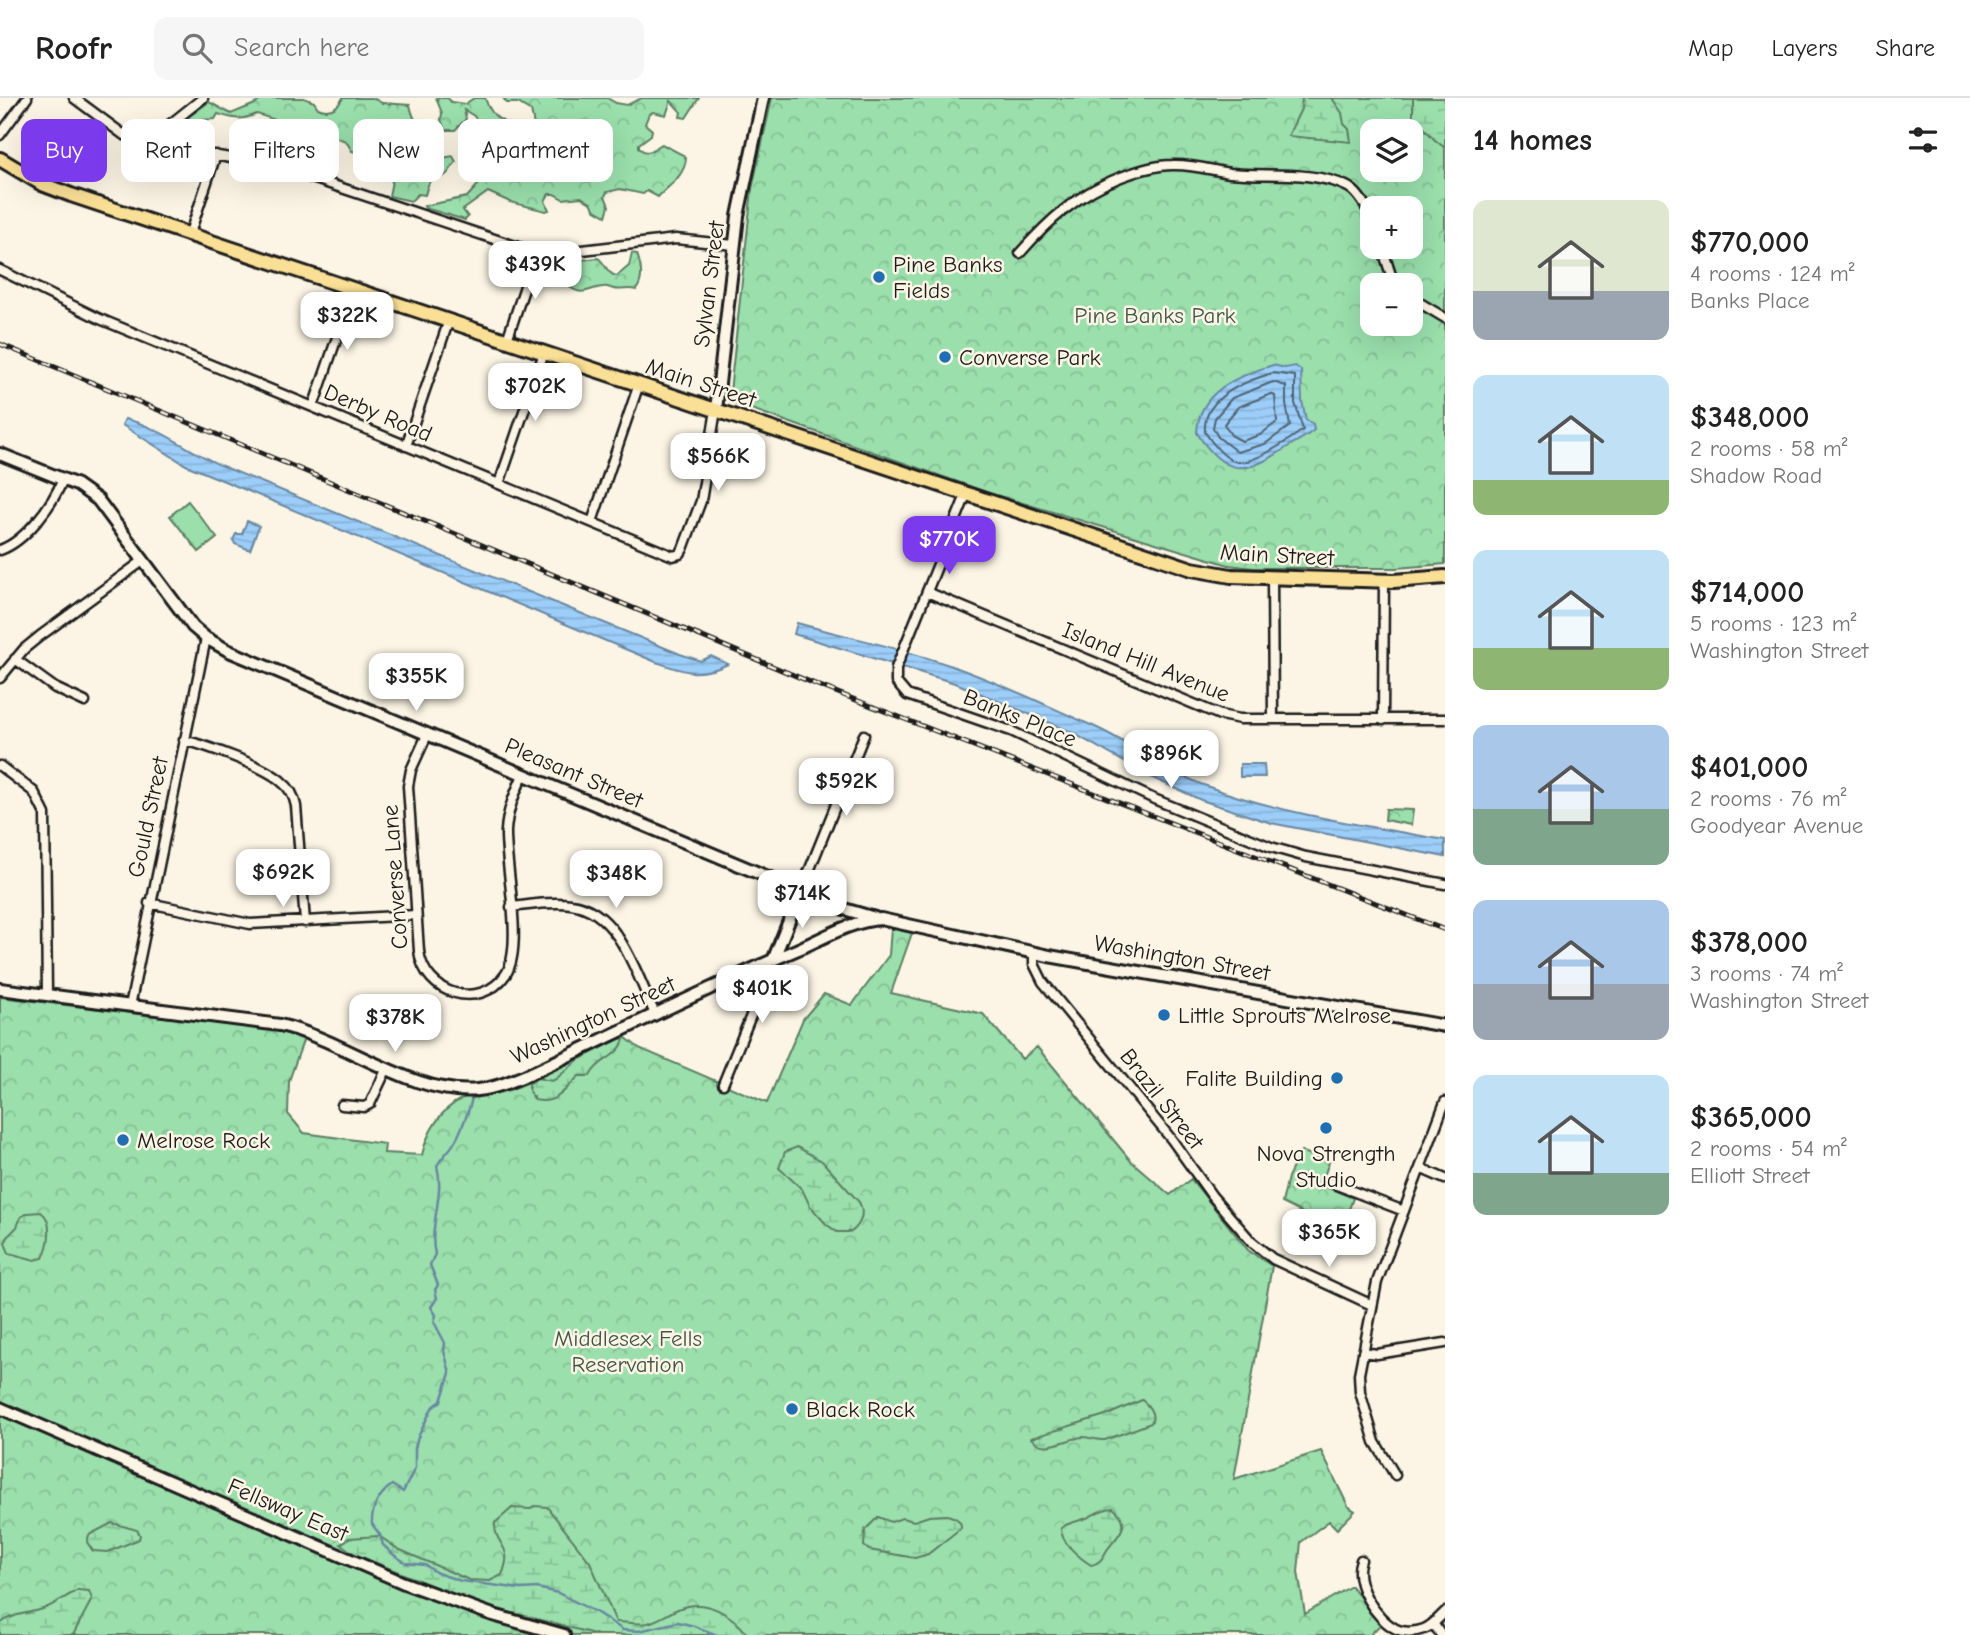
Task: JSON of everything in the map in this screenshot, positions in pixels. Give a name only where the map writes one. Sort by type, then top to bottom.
[{"type":"main road","name":"Sylvan Street","points":[[716,410],[734,245],[763,98]]},
{"type":"main road","name":"Main Street","points":[[0,159],[42,184],[1192,569],[1222,576],[1272,578],[1384,581],[1445,577]]},
{"type":"main road","name":"Pleasant Street","points":[[0,454],[82,488],[98,500],[189,622],[206,638],[239,656],[844,909],[881,919]]},
{"type":"main road","points":[[774,958],[801,891]]},
{"type":"main road","name":"Washington Street","points":[[0,989],[266,1022],[294,1028],[324,1038],[387,1068],[438,1088],[464,1091],[485,1089],[529,1074],[760,964],[858,922],[881,919],[1034,953],[1445,1026]]},
{"type":"main road","name":"Fellsway East","points":[[0,1408],[404,1583],[493,1615],[564,1635]]},
{"type":"street","points":[[0,135],[27,98]]},
{"type":"street","points":[[74,98],[121,133]]},
{"type":"street","points":[[177,119],[203,98]]},
{"type":"street","points":[[190,233],[216,155],[273,165],[536,253],[548,254],[676,239],[734,245]]},
{"type":"street","points":[[1020,253],[1054,216],[1096,188],[1150,168],[1172,165],[1230,173],[1312,177],[1349,187],[1360,198]]},
{"type":"street","points":[[507,340],[536,253]]},
{"type":"street","name":"Derby Road","points":[[0,270],[100,319],[671,555],[678,555]]},
{"type":"street","points":[[313,407],[354,288]]},
{"type":"street","points":[[1423,305],[1445,318]]},
{"type":"street","points":[[406,446],[449,320]]},
{"type":"street","points":[[499,484],[544,352]]},
{"type":"street","points":[[592,522],[639,384]]},
{"type":"street","name":"Sylvan Street","points":[[678,555],[683,549],[701,501],[716,410]]},
{"type":"street","points":[[0,550],[23,537],[55,495],[62,479]]},
{"type":"street","name":"Banks Place","points":[[966,495],[896,668],[895,682],[907,695],[1011,731],[1154,799],[1272,847],[1306,857],[1445,884]]},
{"type":"street","points":[[0,678],[15,659],[40,636],[144,560]]},
{"type":"street","points":[[1272,578],[1273,719]]},
{"type":"street","points":[[1383,720],[1384,581]]},
{"type":"street","name":"Island Hill Avenue","points":[[927,592],[1220,715],[1240,719],[1445,719]]},
{"type":"street","name":"Gould Street","points":[[130,1006],[149,903],[206,638]]},
{"type":"street","points":[[15,659],[55,688],[85,702]]},
{"type":"street","name":"Converse Lane","points":[[427,735],[411,770],[408,786],[416,915],[419,956],[427,974],[445,990],[469,995],[493,987],[509,968],[514,949],[506,830],[509,809],[523,775]]},
{"type":"street","points":[[801,891],[864,735]]},
{"type":"street","points":[[184,740],[271,774],[290,791],[296,806],[305,922]]},
{"type":"street","points":[[0,766],[34,792],[42,804],[46,819],[47,995]]},
{"type":"street","points":[[149,903],[250,924],[416,915]]},
{"type":"street","points":[[511,906],[570,904],[590,909],[601,916],[619,937],[655,1014]]},
{"type":"street","name":"Brazil Street","points":[[1034,953],[1037,971],[1048,987],[1172,1140],[1224,1211],[1252,1242],[1273,1259],[1372,1305]]},
{"type":"street","points":[[723,1084],[759,996],[763,974],[760,964]]},
{"type":"street","points":[[342,1105],[364,1107],[370,1104],[387,1068]]},
{"type":"street","points":[[1395,1475],[1375,1442],[1360,1392],[1359,1378],[1380,1275],[1445,1102]]},
{"type":"street","points":[[1420,1168],[1445,1179]]},
{"type":"street","points":[[1329,1182],[1404,1211]]},
{"type":"street","points":[[1363,1352],[1377,1354],[1445,1343]]},
{"type":"street","points":[[1362,1560],[1358,1576],[1362,1590],[1394,1627],[1404,1631],[1418,1631],[1445,1612]]},
{"type":"street","points":[[1433,1623],[1441,1635]]},
{"type":"green space","points":[[263,98],[304,98],[314,102],[318,108],[329,110],[343,98],[373,98],[382,103],[410,105],[415,119],[353,119],[353,151],[346,141],[339,139],[339,119],[272,119],[257,114],[238,118],[218,114],[215,119],[186,119],[209,102],[231,114]]},
{"type":"green space","points":[[436,98],[448,98],[451,102],[465,104],[474,98],[485,98],[500,119],[476,119],[464,110],[466,119],[458,119],[458,127],[455,130],[445,130],[444,119],[441,119],[442,113]]},
{"type":"green space","points":[[503,98],[607,98],[627,105],[642,98],[699,98],[686,118],[680,117],[681,112],[671,101],[666,115],[653,112],[649,114],[645,124],[652,130],[651,135],[639,144],[639,148],[646,152],[662,144],[686,159],[679,176],[658,197],[647,191],[643,194],[620,189],[607,192],[605,196],[609,206],[606,216],[581,197],[563,199],[554,194],[549,194],[545,201],[549,210],[546,211],[510,202],[488,192],[463,210],[468,217],[465,220],[424,206],[467,197],[481,182],[613,182],[613,119],[533,119],[531,111],[518,103],[507,103]]},
{"type":"green space","name":"Pine Banks Park","points":[[772,98],[1445,98],[1445,564],[1396,568],[1253,568],[1229,565],[986,492],[729,401],[752,189]]},
{"type":"green space","points":[[1302,98],[1332,98],[1349,129],[1351,142],[1288,136],[1301,109]]},
{"type":"green space","points":[[1413,98],[1445,98],[1445,148],[1423,127],[1423,119],[1413,116]]},
{"type":"green space","points":[[453,156],[456,162],[444,176],[444,158]]},
{"type":"green space","points":[[392,182],[430,182],[425,195],[418,194],[411,201],[389,196]]},
{"type":"green space","points":[[632,253],[637,254],[641,268],[640,282],[636,290],[605,287],[582,292],[570,287],[573,261],[598,258],[617,276],[629,266]]},
{"type":"green space","points":[[188,501],[217,538],[199,552],[170,516]]},
{"type":"green space","points":[[1386,809],[1413,810],[1411,825],[1385,820]]},
{"type":"green space","name":"Middlesex Fells Reservation","points":[[891,928],[912,933],[891,993],[983,1014],[1022,1059],[1037,1047],[1130,1160],[1170,1195],[1191,1179],[1248,1250],[1272,1266],[1234,1479],[1321,1451],[1348,1506],[1355,1511],[1337,1529],[1329,1521],[1301,1542],[1298,1572],[1305,1614],[1351,1586],[1381,1624],[1370,1635],[0,1635],[0,997],[273,1030],[304,1038],[289,1081],[288,1114],[304,1133],[385,1144],[384,1153],[422,1155],[435,1123],[447,1109],[461,1099],[524,1084],[622,1035],[639,1048],[767,1103],[803,1019],[824,994],[852,1005],[889,955]]},
{"type":"green space","points":[[620,1038],[624,1039],[622,1045],[590,1076],[579,1076],[555,1098],[535,1100],[529,1091],[529,1084],[537,1078],[552,1081],[578,1060]]},
{"type":"green space","points":[[797,1147],[822,1161],[859,1202],[861,1218],[851,1232],[837,1232],[826,1224],[810,1206],[802,1189],[779,1168],[785,1152]]},
{"type":"green space","points":[[1301,1151],[1329,1162],[1321,1185],[1353,1198],[1341,1232],[1282,1203],[1288,1177]]},
{"type":"green space","points":[[41,1212],[49,1227],[43,1258],[35,1260],[9,1253],[5,1243],[21,1217],[28,1213]]},
{"type":"green space","points":[[1142,1400],[1152,1413],[1151,1423],[1105,1440],[1083,1437],[1042,1445],[1031,1438],[1112,1413]]},
{"type":"green space","points":[[534,1506],[547,1507],[590,1562],[616,1622],[648,1623],[678,1609],[698,1605],[708,1606],[726,1614],[748,1635],[598,1635],[475,1603],[354,1554],[341,1544],[349,1538],[379,1536],[398,1549],[469,1580],[490,1581],[502,1575],[506,1557],[495,1523],[512,1508],[531,1509]]},
{"type":"green space","points":[[1113,1508],[1122,1519],[1122,1529],[1101,1560],[1091,1565],[1067,1544],[1061,1528]]},
{"type":"green space","points":[[947,1515],[959,1521],[961,1528],[928,1554],[915,1558],[869,1550],[864,1546],[865,1530],[878,1517],[891,1522],[902,1518],[914,1521],[929,1516]]},
{"type":"green space","points":[[112,1523],[137,1530],[139,1539],[108,1552],[93,1551],[87,1542],[89,1535]]},
{"type":"green space","points":[[78,1590],[89,1591],[92,1599],[73,1635],[0,1635],[0,1624],[5,1620],[47,1607]]},
{"type":"water","points":[[1273,365],[1285,368],[1295,366],[1301,370],[1306,420],[1313,424],[1314,430],[1259,463],[1248,467],[1227,464],[1217,458],[1197,433],[1204,406],[1222,387],[1246,374]]},
{"type":"water","points":[[125,419],[161,433],[222,466],[680,654],[701,661],[711,656],[728,664],[708,671],[692,672],[656,662],[186,465],[122,425]]},
{"type":"water","points":[[247,521],[259,526],[250,550],[235,544],[233,540],[236,534],[242,534]]},
{"type":"water","points":[[797,623],[909,652],[984,678],[1107,733],[1201,784],[1260,803],[1321,818],[1445,840],[1445,857],[1271,823],[1201,800],[1153,778],[1069,731],[958,684],[794,634]]},
{"type":"water","points":[[1240,764],[1264,764],[1265,777],[1240,777]]},
{"type":"waterway","points":[[472,1096],[468,1113],[456,1139],[437,1166],[439,1188],[433,1233],[435,1254],[430,1265],[438,1285],[435,1290],[437,1298],[431,1307],[436,1315],[434,1322],[445,1343],[444,1351],[450,1373],[441,1401],[432,1408],[418,1437],[415,1468],[403,1492],[392,1485],[383,1493],[374,1507],[372,1524],[383,1545],[406,1563],[425,1565],[437,1573],[461,1581],[521,1589],[537,1588],[558,1593],[623,1630],[639,1631],[678,1622],[717,1635]]},
{"type":"railway","points":[[0,344],[820,686],[1445,930]]},
{"type":"place","name":"Pine Banks Fields","points":[[879,277]]},
{"type":"place","name":"Converse Park","points":[[945,357]]},
{"type":"place","name":"Little Sprouts Melrose","points":[[1164,1015]]},
{"type":"place","name":"Falite Building","points":[[1337,1078]]},
{"type":"place","name":"Nova Strength Studio","points":[[1326,1128]]},
{"type":"place","name":"Melrose Rock","points":[[123,1140]]},
{"type":"place","name":"Black Rock","points":[[792,1409]]}]
